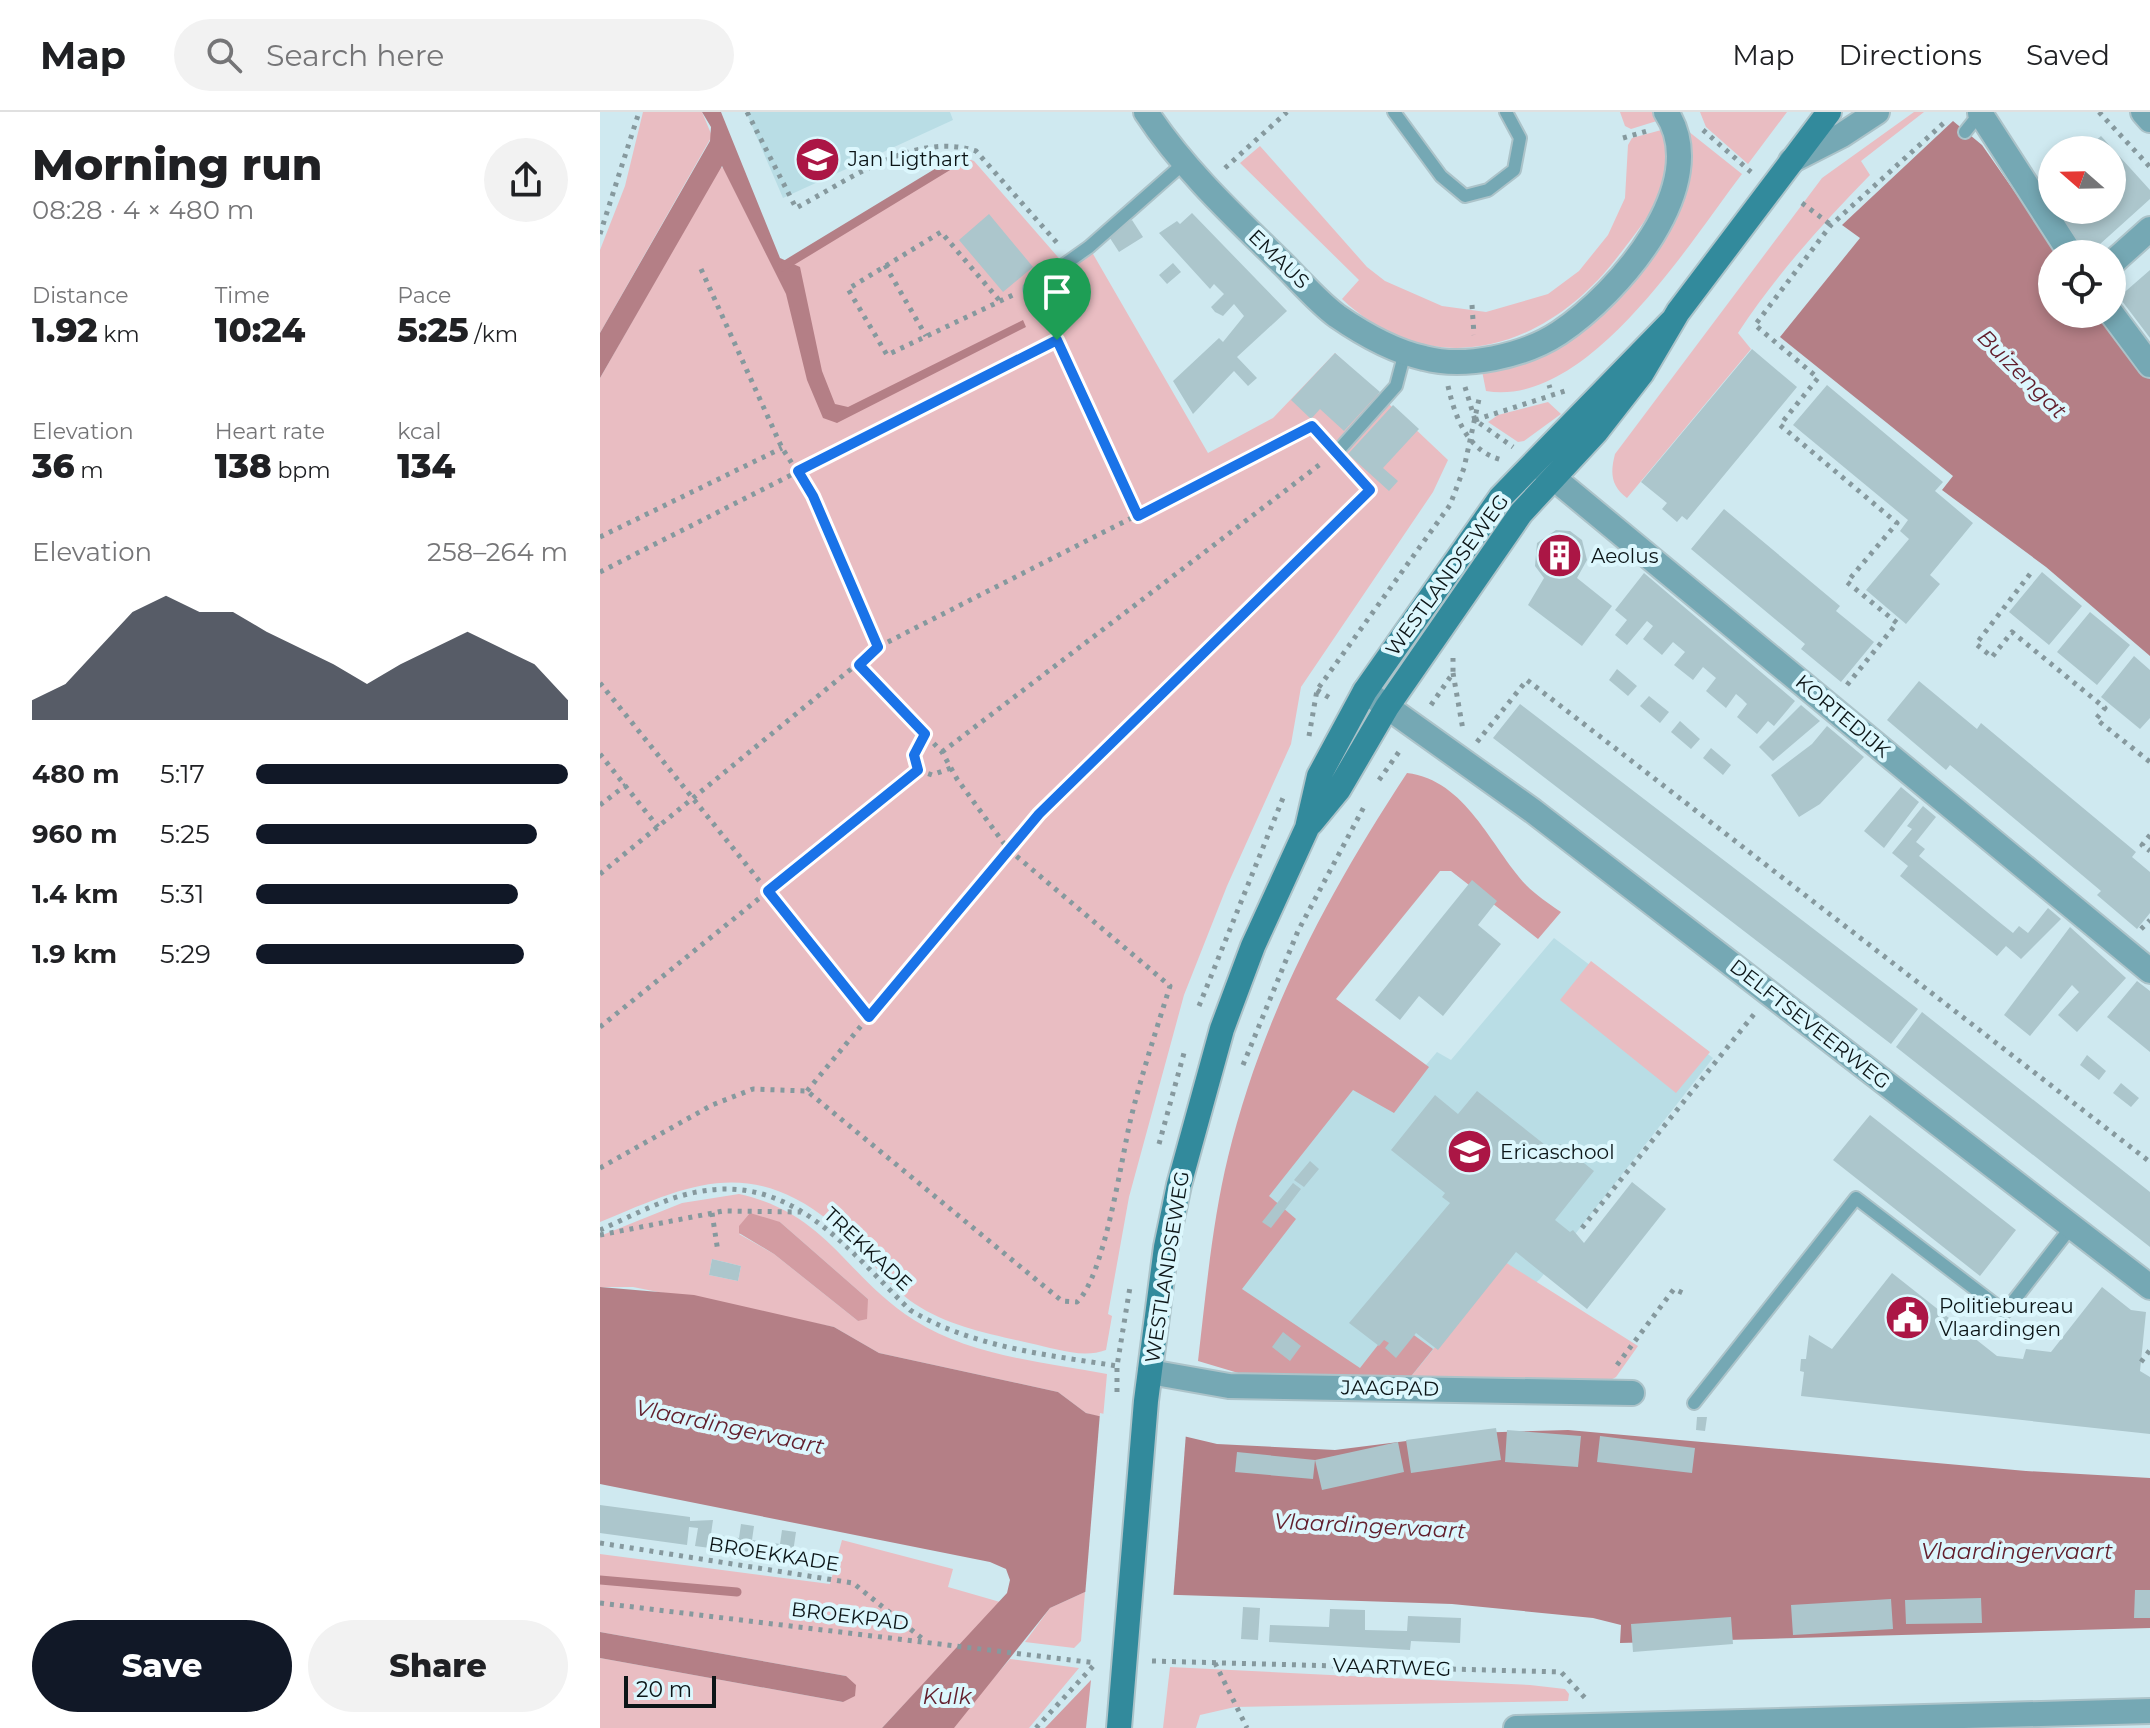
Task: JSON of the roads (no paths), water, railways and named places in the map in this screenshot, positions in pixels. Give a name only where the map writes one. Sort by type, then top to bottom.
[{"type":"main road","name":"WESTLANDSEWEG","points":[[1307,828],[1339,789],[1387,707],[1521,513],[1556,479],[1642,373],[1671,322],[1829,112]]},
{"type":"main road","name":"WESTLANDSEWEG","points":[[1119,1728],[1146,1401],[1166,1247],[1179,1185],[1217,1043],[1253,946],[1307,828],[1319,776],[1365,691],[1501,497],[1671,322]]},
{"type":"street","name":"EMAUS","points":[[1146,112],[1183,164],[1335,314],[1383,344],[1405,352],[1444,360],[1475,361],[1527,347],[1557,334],[1592,308],[1623,272],[1671,205],[1676,188],[1680,145],[1666,112]]},
{"type":"street","points":[[1791,161],[1842,135],[1877,112]]},
{"type":"street","points":[[2143,112],[2150,120]]},
{"type":"street","points":[[1975,119],[2061,240]]},
{"type":"street","points":[[2126,250],[2144,234]]},
{"type":"street","points":[[2122,328],[2150,365]]},
{"type":"street","name":"KORTEDIJK","points":[[1535,463],[2150,971]]},
{"type":"street","name":"DELFTSEVEERWEG","points":[[1365,691],[1415,728],[1467,760],[2150,1287]]},
{"type":"street","name":"JAAGPAD","points":[[1150,1372],[1229,1386],[1632,1393]]},
{"type":"street","points":[[1516,1728],[1608,1724],[1926,1723],[2150,1711]]},
{"type":"lane","points":[[1394,112],[1441,176],[1465,196],[1488,190],[1514,170],[1520,138],[1506,112]]},
{"type":"lane","points":[[1030,289],[1071,259],[1183,164]]},
{"type":"lane","points":[[1337,452],[1396,386],[1405,352]]},
{"type":"lane","points":[[1694,1403],[1856,1198],[2005,1312],[2072,1226]]},
{"type":"water","points":[[702,112],[721,112],[780,258],[800,267],[822,371],[835,404],[848,407],[1023,320],[1026,327],[837,423],[823,418],[807,380],[786,294],[722,166],[600,378],[600,333],[710,141],[711,127]]},
{"type":"water","name":"Buizengat","points":[[1953,121],[1982,145],[2048,240],[2038,240],[2038,328],[2112,328],[2150,379],[2150,656],[2046,567],[1942,490],[1953,476],[1780,337],[1860,238],[1842,225]]},
{"type":"water","points":[[600,1287],[694,1295],[834,1327],[879,1353],[1058,1392],[1086,1413],[1217,1444],[1335,1450],[1470,1433],[1568,1430],[2026,1471],[2150,1478],[2150,1628],[1620,1643],[1621,1625],[1593,1618],[1452,1604],[1085,1592],[1050,1608],[954,1728],[882,1728],[1007,1593],[1010,1580],[1006,1569],[990,1562],[600,1484]]},
{"type":"water","points":[[600,1632],[846,1676],[856,1685],[855,1696],[843,1702],[600,1658]]},
{"type":"waterway","points":[[782,267],[963,157]]},
{"type":"waterway","points":[[600,1580],[737,1592]]},
{"type":"place","name":"Jan Ligthart","points":[[817,159]]},
{"type":"place","name":"Aeolus","points":[[1560,556]]},
{"type":"place","name":"Ericaschool","points":[[1469,1152]]},
{"type":"place","name":"Politiebureau Vlaardingen","points":[[1908,1317]]},
{"type":"water label","name":"Vlaardingervaart","points":[[730,1427]]},
{"type":"water label","name":"Vlaardingervaart","points":[[1370,1526]]},
{"type":"water label","name":"Vlaardingervaart","points":[[2017,1551]]},
{"type":"water label","name":"Kulk","points":[[947,1696]]}]
